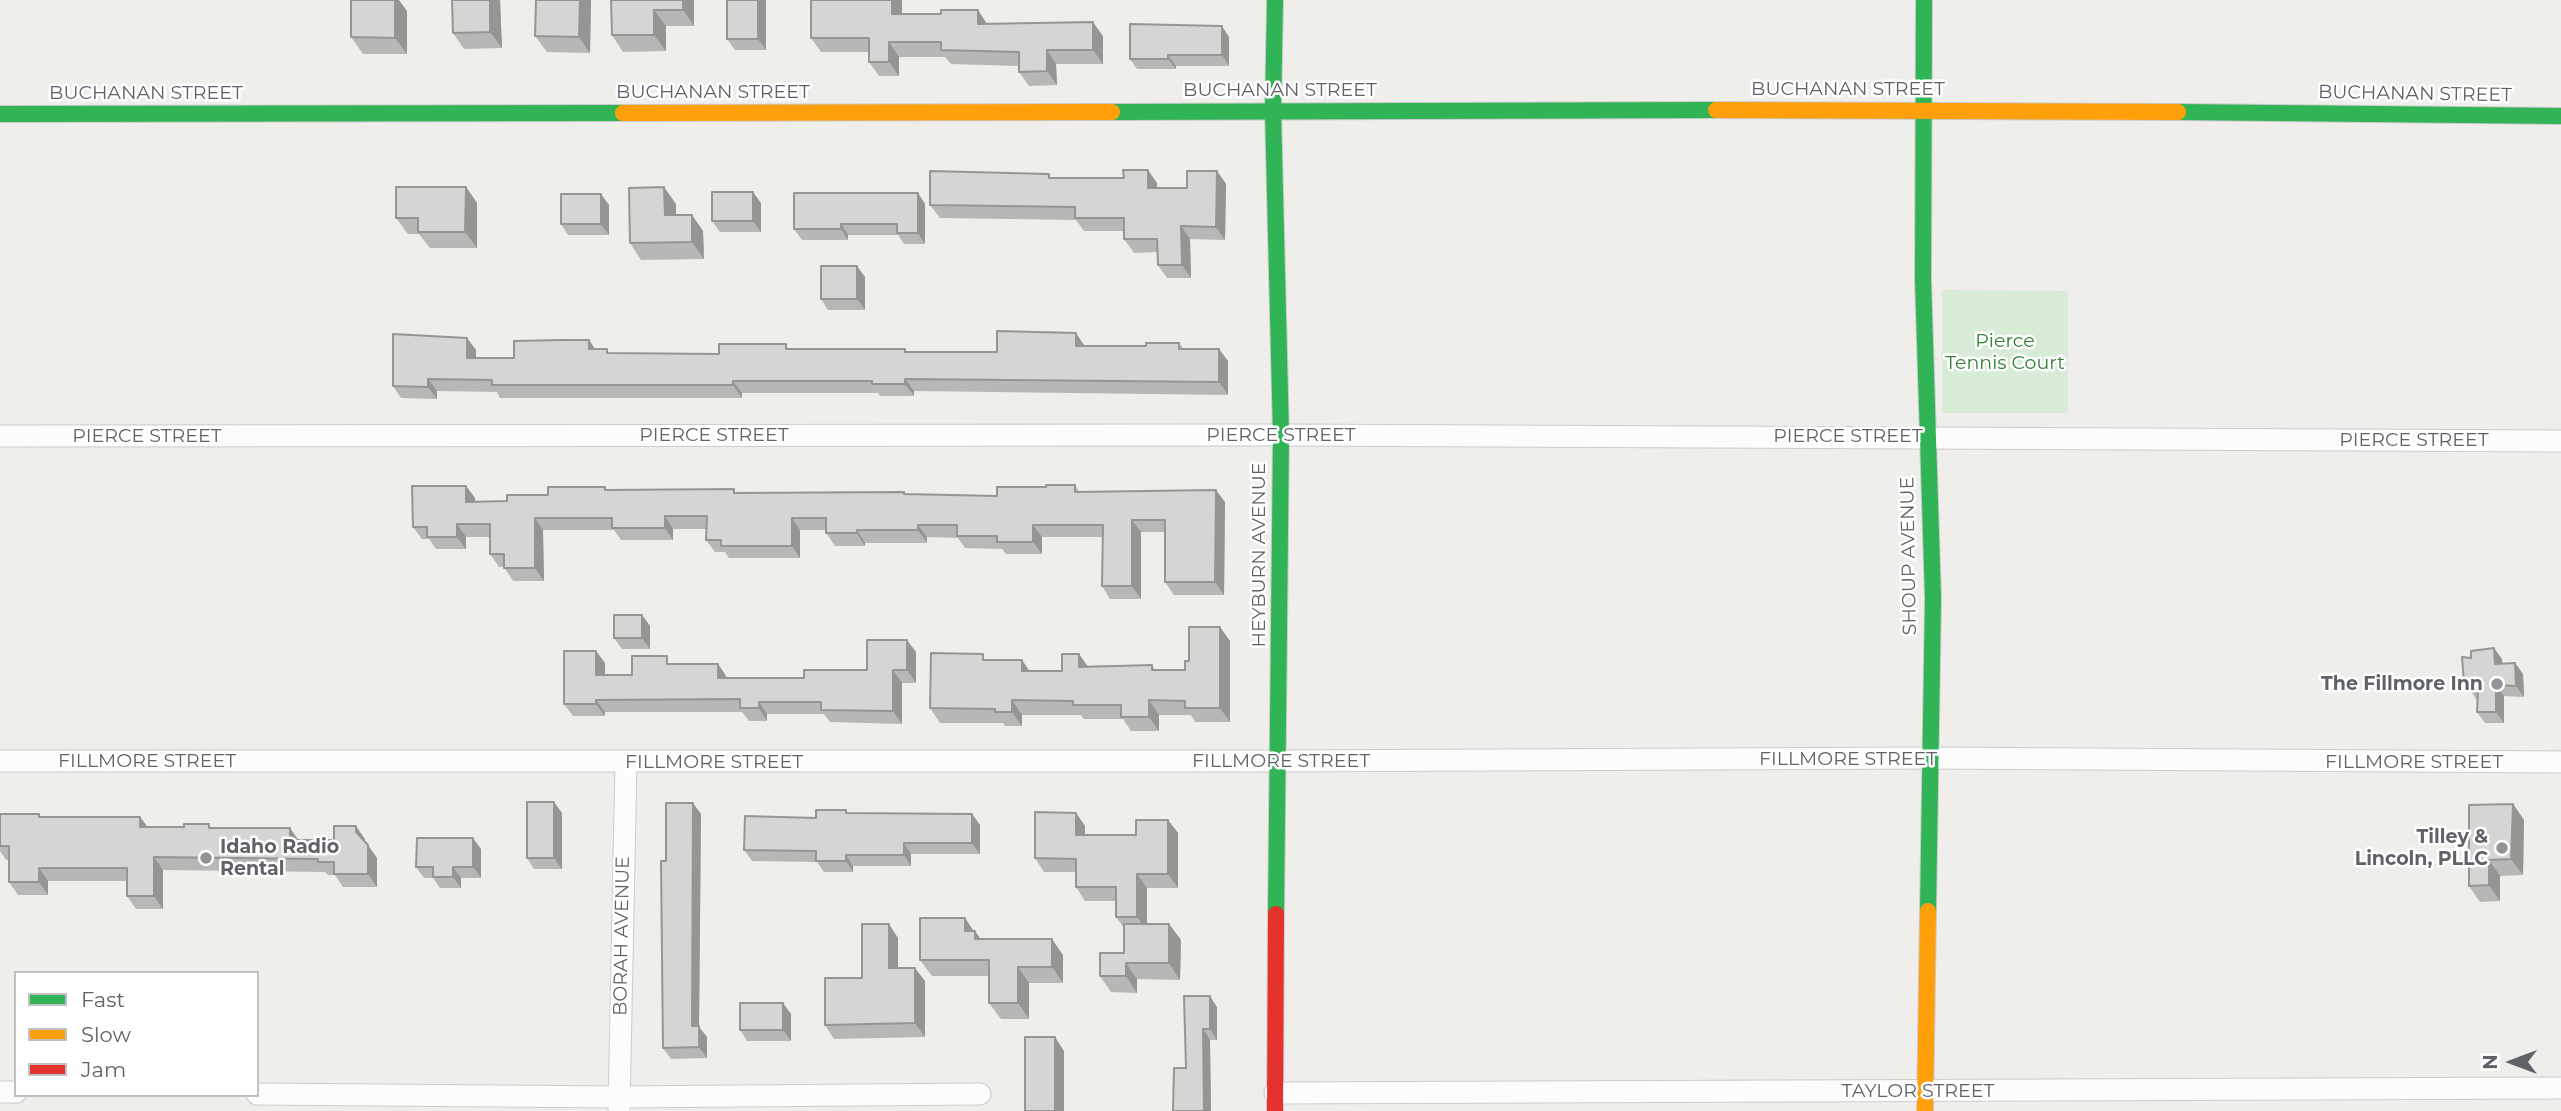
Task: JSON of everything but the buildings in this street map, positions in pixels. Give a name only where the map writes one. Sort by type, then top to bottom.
[{"type":"street","name":"HEYBURN AVENUE","points":[[1275,0],[1273,111],[1280,435],[1275,1102]]},
{"type":"street","name":"SHOUP AVENUE","points":[[1924,0],[1923,279],[1933,598],[1925,1101]]},
{"type":"street","name":"BUCHANAN STREET","points":[[0,114],[1923,110],[2561,116]]},
{"type":"street","name":"PIERCE STREET","points":[[0,436],[1280,435],[2561,441]]},
{"type":"street","name":"FILLMORE STREET","points":[[0,761],[1929,758],[2561,762]]},
{"type":"street","name":"BORAH AVENUE","points":[[619,1104],[626,762]]},
{"type":"street","name":"TAYLOR STREET","points":[[1275,1102],[1925,1101],[2561,1088]]},
{"type":"street","points":[[259,1094],[619,1104],[980,1094]]},
{"type":"green space","name":"Pierce Tennis Court","points":[[1942,290],[2068,291],[2068,413],[1942,413]]},
{"type":"traffic: fast","points":[[1275,0],[1273,111],[1281,435],[1276,914]]},
{"type":"traffic: fast","points":[[1924,0],[1923,279],[1933,598],[1928,911]]},
{"type":"traffic: fast","points":[[1112,112],[1716,110]]},
{"type":"traffic: fast","points":[[2178,112],[2561,116]]},
{"type":"traffic: fast","points":[[0,114],[623,113]]},
{"type":"traffic: slow","points":[[1716,110],[2178,112]]},
{"type":"traffic: slow","points":[[623,113],[1112,112]]},
{"type":"traffic: slow","points":[[1925,1111],[1928,911]]},
{"type":"traffic: jam","points":[[1275,1111],[1276,914]]},
{"type":"place","name":"The Fillmore Inn","points":[[2497,684]]},
{"type":"place","name":"Tilley & Lincoln, PLLC","points":[[2502,848]]},
{"type":"place","name":"Idaho Radio Rental","points":[[206,858]]}]
